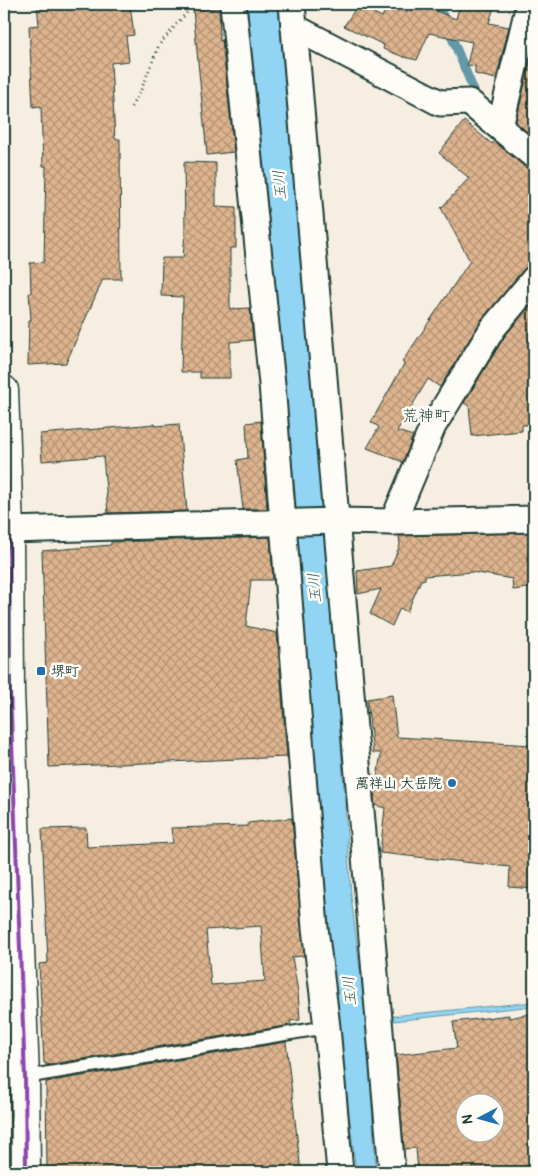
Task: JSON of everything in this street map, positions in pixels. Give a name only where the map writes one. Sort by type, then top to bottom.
[{"type":"main road","points":[[4,390],[8,530],[7,692],[25,1077],[26,1172]]},
{"type":"street","points":[[233,4],[272,384],[315,928],[327,1027],[340,1172]]},
{"type":"street","points":[[500,127],[529,4]]},
{"type":"street","points":[[293,16],[440,102],[469,102],[534,156]]},
{"type":"street","points":[[293,16],[392,1172]]},
{"type":"street","points":[[393,522],[433,426],[493,328],[534,279]]},
{"type":"street","points":[[8,530],[337,520],[393,522],[534,519]]},
{"type":"lane","points":[[25,1077],[327,1027]]},
{"type":"path","points":[[131,107],[141,90],[159,45],[194,4]]},
{"type":"water","name":"玉川","points":[[247,4],[278,4],[321,494],[327,533],[351,896],[367,1026],[376,1172],[356,1172],[336,1006],[322,868],[295,532],[296,504]]},
{"type":"water","points":[[534,1002],[534,1006],[393,1021],[392,1016]]},
{"type":"building","points":[[37,4],[130,4],[134,35],[126,36],[129,61],[111,63],[115,139],[120,139],[121,279],[103,279],[66,363],[28,365],[29,320],[31,320],[29,293],[31,293],[30,263],[44,262],[46,166],[43,166],[41,106],[33,107],[29,26],[39,25]]},
{"type":"building","points":[[388,4],[410,13],[414,4],[419,4],[456,19],[460,4],[495,4],[489,23],[509,27],[496,79],[475,74],[475,66],[467,65],[472,42],[429,33],[417,60],[383,49],[384,45],[344,26],[358,5],[382,17]]},
{"type":"building","points":[[219,8],[220,41],[222,40],[234,152],[207,155],[193,10]]},
{"type":"building","points":[[534,44],[534,138],[516,122]]},
{"type":"building","points":[[464,121],[492,144],[494,141],[525,167],[534,170],[534,265],[523,270],[482,319],[440,387],[428,379],[397,431],[413,436],[403,462],[367,448],[379,427],[371,422],[404,364],[402,362],[470,261],[441,208],[469,178],[439,153]]},
{"type":"building","points":[[184,162],[216,163],[216,206],[236,207],[236,248],[230,248],[230,309],[250,308],[253,340],[230,342],[230,378],[200,378],[200,372],[181,372],[183,297],[161,296],[162,258],[183,258],[185,232]]},
{"type":"building","points":[[534,301],[534,425],[522,425],[522,431],[472,436],[469,406],[464,403],[505,336]]},
{"type":"building","points":[[261,421],[267,509],[243,509],[237,460],[248,458],[246,423]]},
{"type":"building","points":[[155,424],[156,426],[179,424],[187,511],[108,513],[103,456],[42,461],[40,434]]},
{"type":"building","points":[[534,533],[534,587],[513,590],[512,579],[472,572],[425,576],[425,579],[421,580],[407,612],[400,608],[392,626],[370,614],[381,589],[358,594],[357,571],[391,566],[400,545],[399,536]]},
{"type":"building","points":[[270,537],[273,580],[251,580],[246,626],[277,633],[287,757],[49,767],[42,551],[111,545],[111,542]]},
{"type":"building","points":[[392,695],[397,737],[531,745],[529,762],[534,763],[534,889],[509,887],[510,867],[380,853],[385,808],[375,805],[374,798],[381,753],[373,753],[367,699]]},
{"type":"building","points":[[292,818],[304,956],[292,957],[298,992],[300,1020],[290,1021],[291,1025],[46,1065],[44,1063],[39,964],[48,963],[42,829],[86,828],[87,847],[173,843],[171,828],[248,826],[248,823]],"holes":[[[261,926],[265,981],[211,985],[206,930]]]},
{"type":"building","points":[[534,1013],[534,1172],[418,1172],[416,1148],[404,1149],[396,1055],[457,1048],[453,1022],[509,1015],[509,1018]]},
{"type":"building","points":[[286,1042],[301,1172],[47,1172],[46,1082]]},
{"type":"waterway","points":[[438,4],[474,91]]},
{"type":"transit line","points":[[4,390],[9,530],[10,691],[25,1077],[26,1172]]},
{"type":"place","name":"堺町","points":[[41,671]]},
{"type":"place","name":"萬祥山 大岳院","points":[[452,783]]},
{"type":"district","name":"荒神町","points":[[426,416]]}]
